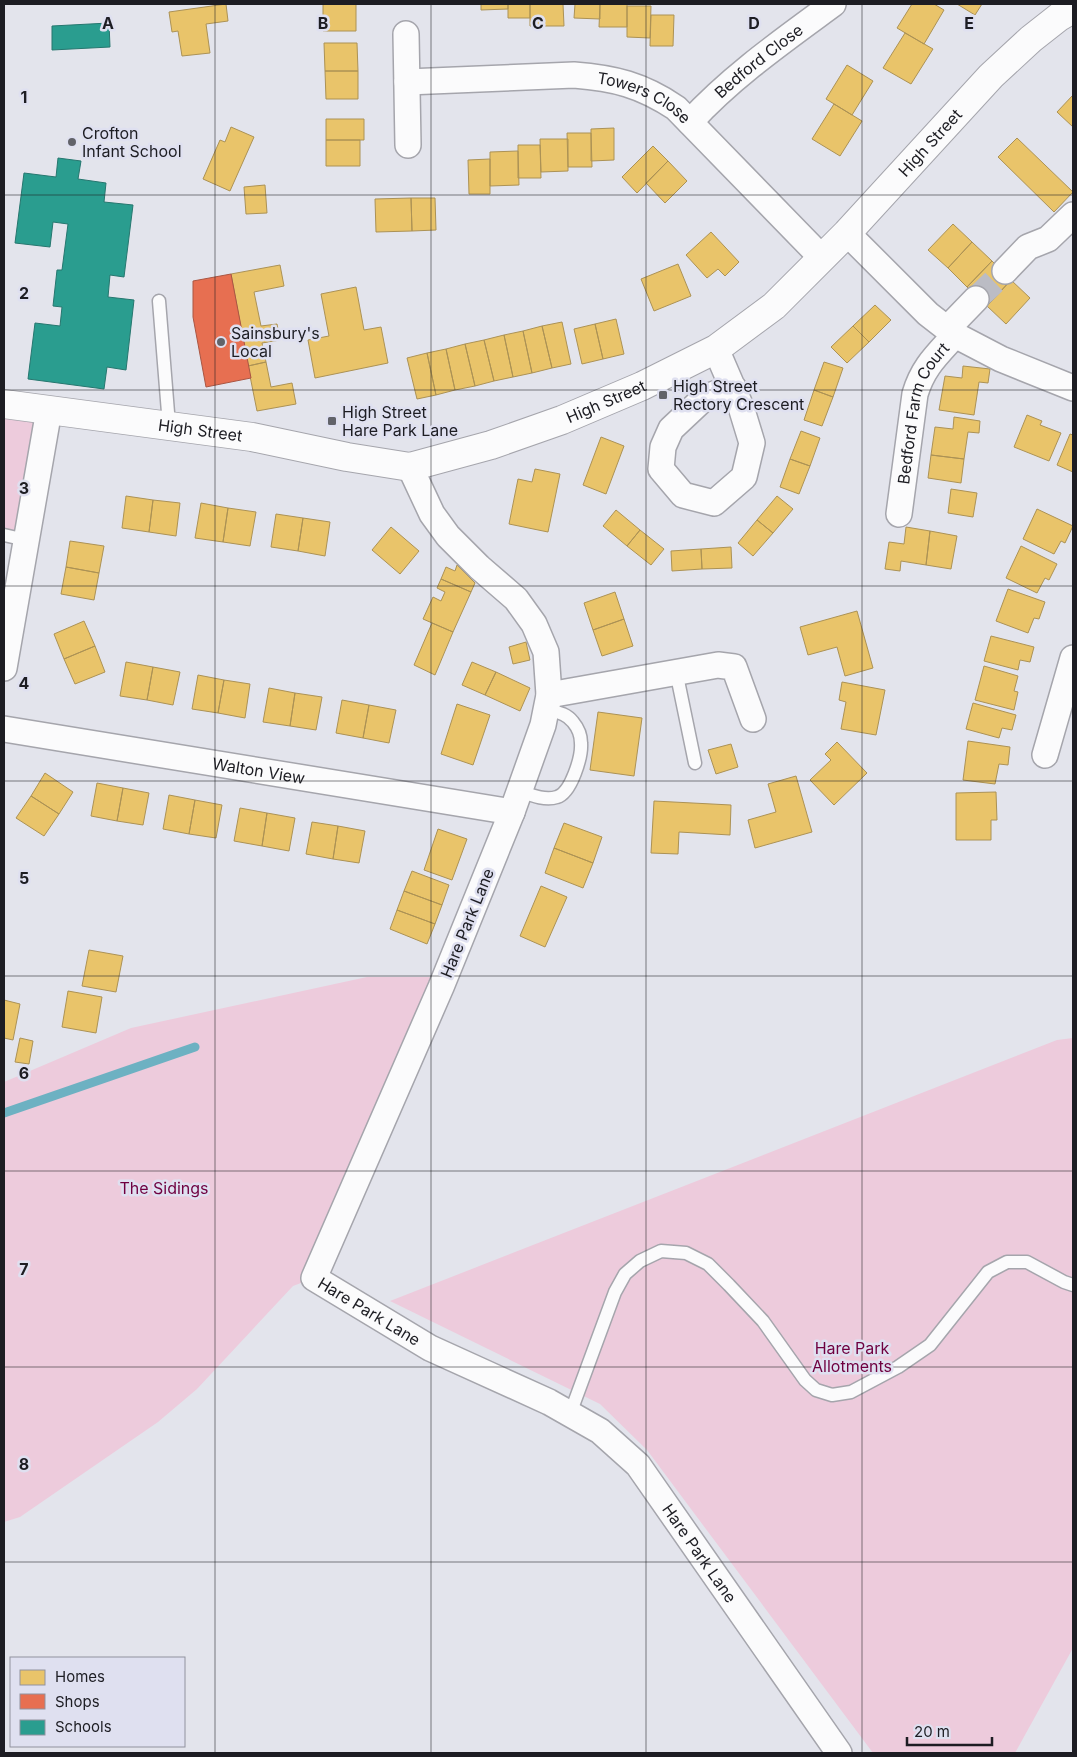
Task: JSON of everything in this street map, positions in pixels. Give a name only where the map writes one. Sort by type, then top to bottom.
[{"type":"street","name":"Bedford Close","points":[[690,122],[714,98],[787,38],[833,4]]},
{"type":"street","name":"High Street","points":[[4,404],[252,437],[347,457],[410,467],[491,444],[562,420],[642,386],[716,349],[774,306],[847,233],[990,76],[1031,39],[1073,9]]},
{"type":"street","points":[[406,34],[408,145]]},
{"type":"street","name":"Towers Close","points":[[407,82],[574,75],[621,81],[641,88],[669,103],[690,122],[822,258]]},
{"type":"street","points":[[1004,270],[1028,247],[1048,240],[1073,215]]},
{"type":"street","name":"Bedford Farm Court","points":[[847,233],[928,314],[951,332],[1001,359],[1073,388]]},
{"type":"street","name":"Bedford Farm Court","points":[[905,504],[915,394],[920,377],[976,300]]},
{"type":"street","points":[[716,349],[733,387],[741,407],[752,444],[744,477],[714,503],[683,495],[661,469],[663,447],[671,429],[704,398],[733,387]]},
{"type":"street","points":[[4,663],[15,537],[48,410]]},
{"type":"street","name":"Hare Park Lane","points":[[410,467],[432,514],[448,536],[479,567],[516,599],[534,624],[546,652],[547,702],[543,725],[516,801],[441,987],[314,1278],[430,1348],[549,1402],[600,1431],[638,1465],[839,1753]]},
{"type":"street","points":[[1045,755],[1073,658]]},
{"type":"street","points":[[547,702],[676,671],[718,665],[734,667],[753,719]]},
{"type":"street","name":"Walton View","points":[[4,729],[516,801]]},
{"type":"lane","points":[[158,301],[169,425]]},
{"type":"lane","points":[[676,671],[695,763]]},
{"type":"lane","points":[[516,801],[560,797],[568,788],[579,763],[582,745],[580,733],[574,722],[547,702]]},
{"type":"lane","points":[[570,1414],[615,1292],[625,1274],[640,1261],[661,1251],[686,1253],[708,1264],[763,1321],[805,1380],[816,1390],[832,1395],[851,1392],[898,1367],[930,1345],[988,1272],[1007,1262],[1027,1262],[1073,1285]]},
{"type":"green space","points":[[4,404],[49,410],[26,540],[4,535]]},
{"type":"green space","name":"The Sidings","points":[[367,977],[446,977],[314,1278],[293,1286],[197,1389],[158,1422],[20,1517],[4,1522],[4,1082],[131,1028]]},
{"type":"green space","name":"Hare Park Allotments","points":[[1073,1038],[1073,1648],[1015,1753],[873,1753],[647,1450],[600,1404],[390,1301],[1057,1040]]},
{"type":"building: Homes","points":[[226,4],[228,21],[206,24],[210,53],[182,56],[178,31],[172,32],[169,12]]},
{"type":"building: Homes","points":[[323,4],[356,4],[356,31],[323,31]]},
{"type":"building: Homes","points":[[481,4],[508,4],[508,9],[481,10]]},
{"type":"building: Homes","points":[[508,4],[530,4],[530,18],[508,18]]},
{"type":"building: Homes","points":[[530,4],[563,4],[564,26],[530,26]]},
{"type":"building: Homes","points":[[575,4],[600,4],[600,19],[574,18]]},
{"type":"building: Homes","points":[[600,4],[627,4],[627,27],[599,27]]},
{"type":"building: Homes","points":[[912,4],[934,4],[944,10],[924,44],[897,28]]},
{"type":"building: Homes","points":[[957,4],[982,4],[975,15]]},
{"type":"building: Homes","points":[[627,6],[651,6],[650,38],[627,37]]},
{"type":"building: Homes","points":[[651,15],[674,15],[673,46],[650,46]]},
{"type":"building: Homes","points":[[905,33],[933,49],[911,84],[883,68]]},
{"type":"building: Homes","points":[[324,43],[357,43],[358,71],[325,71]]},
{"type":"building: Homes","points":[[847,65],[873,81],[852,115],[826,99]]},
{"type":"building: Homes","points":[[325,71],[358,71],[358,99],[326,99]]},
{"type":"building: Homes","points":[[1073,95],[1073,127],[1057,112]]},
{"type":"building: Homes","points":[[834,104],[862,121],[840,156],[812,139]]},
{"type":"building: Homes","points":[[326,119],[364,119],[364,140],[326,140]]},
{"type":"building: Homes","points":[[231,127],[254,137],[230,191],[203,179],[220,140],[225,142]]},
{"type":"building: Homes","points":[[614,128],[614,160],[591,161],[591,129]]},
{"type":"building: Homes","points":[[567,133],[591,133],[592,167],[568,167]]},
{"type":"building: Homes","points":[[1017,138],[1073,192],[1054,212],[998,157]]},
{"type":"building: Homes","points":[[540,139],[568,139],[568,171],[541,172]]},
{"type":"building: Homes","points":[[326,140],[360,140],[360,166],[326,166]]},
{"type":"building: Homes","points":[[518,145],[540,145],[541,178],[518,178]]},
{"type":"building: Homes","points":[[653,146],[668,161],[637,193],[622,177]]},
{"type":"building: Homes","points":[[518,151],[519,185],[490,186],[490,152]]},
{"type":"building: Homes","points":[[490,159],[490,194],[469,194],[468,160]]},
{"type":"building: Homes","points":[[668,161],[687,181],[665,203],[646,183]]},
{"type":"building: Homes","points":[[265,185],[267,213],[246,214],[244,187]]},
{"type":"building: Homes","points":[[411,198],[435,198],[436,230],[412,231]]},
{"type":"building: Homes","points":[[411,198],[412,231],[376,232],[375,199]]},
{"type":"building: Homes","points":[[953,224],[972,242],[948,268],[928,250]]},
{"type":"building: Homes","points":[[711,232],[739,262],[725,276],[718,269],[707,278],[686,255]]},
{"type":"building: Homes","points":[[972,242],[992,261],[967,287],[948,268]]},
{"type":"building: Homes","points":[[992,261],[1011,280],[987,306],[967,287]]},
{"type":"building: Homes","points":[[678,264],[691,296],[654,311],[641,279]]},
{"type":"building: Homes","points":[[280,265],[284,286],[254,292],[261,326],[277,324],[280,340],[262,343],[266,362],[248,366],[231,274]]},
{"type":"building: Homes","points":[[1011,280],[1030,298],[1006,324],[987,306]]},
{"type":"building: Homes","points":[[356,287],[364,330],[381,327],[388,363],[315,378],[308,340],[329,336],[321,294]]},
{"type":"building: Homes","points":[[875,305],[891,320],[869,342],[853,326]]},
{"type":"building: Homes","points":[[616,319],[624,354],[603,359],[595,324]]},
{"type":"building: Homes","points":[[562,322],[571,364],[552,368],[542,326]]},
{"type":"building: Homes","points":[[595,324],[603,359],[582,364],[574,329]]},
{"type":"building: Homes","points":[[542,326],[552,368],[532,373],[523,331]]},
{"type":"building: Homes","points":[[853,326],[869,342],[847,363],[831,347]]},
{"type":"building: Homes","points":[[523,331],[532,373],[513,377],[504,335]]},
{"type":"building: Homes","points":[[504,335],[513,377],[494,381],[484,340]]},
{"type":"building: Homes","points":[[484,340],[494,381],[475,386],[465,344]]},
{"type":"building: Homes","points":[[465,344],[475,386],[455,390],[446,349]]},
{"type":"building: Homes","points":[[446,349],[455,390],[436,395],[427,353]]},
{"type":"building: Homes","points":[[427,353],[436,395],[417,399],[407,358]]},
{"type":"building: Homes","points":[[266,362],[271,387],[292,383],[296,404],[257,411],[248,366]]},
{"type":"building: Homes","points":[[824,362],[843,368],[833,397],[814,390]]},
{"type":"building: Homes","points":[[963,366],[990,369],[988,383],[979,382],[974,415],[939,410],[945,376],[962,378]]},
{"type":"building: Homes","points":[[814,390],[833,397],[822,426],[804,420]]},
{"type":"building: Homes","points":[[1027,415],[1042,421],[1040,425],[1061,433],[1049,461],[1014,447]]},
{"type":"building: Homes","points":[[954,417],[980,421],[979,433],[968,432],[964,459],[931,455],[935,427],[953,429]]},
{"type":"building: Homes","points":[[801,431],[820,438],[810,466],[790,459]]},
{"type":"building: Homes","points":[[1070,434],[1073,435],[1073,472],[1057,465]]},
{"type":"building: Homes","points":[[601,437],[624,446],[606,494],[583,485]]},
{"type":"building: Homes","points":[[931,455],[964,459],[961,483],[928,478]]},
{"type":"building: Homes","points":[[790,459],[810,466],[799,494],[780,487]]},
{"type":"building: Homes","points":[[535,469],[560,474],[548,532],[509,524],[518,479],[532,482]]},
{"type":"building: Homes","points":[[951,489],[977,493],[973,517],[948,513]]},
{"type":"building: Homes","points":[[126,496],[153,500],[149,532],[122,528]]},
{"type":"building: Homes","points":[[777,496],[793,509],[773,533],[757,520]]},
{"type":"building: Homes","points":[[153,500],[180,503],[176,536],[149,532]]},
{"type":"building: Homes","points":[[201,503],[228,508],[223,542],[195,538]]},
{"type":"building: Homes","points":[[228,508],[256,512],[250,546],[223,542]]},
{"type":"building: Homes","points":[[1037,509],[1073,526],[1065,543],[1061,541],[1054,554],[1023,539]]},
{"type":"building: Homes","points":[[616,510],[640,530],[627,546],[603,526]]},
{"type":"building: Homes","points":[[276,514],[303,518],[298,551],[271,547]]},
{"type":"building: Homes","points":[[303,518],[330,522],[325,556],[298,551]]},
{"type":"building: Homes","points":[[757,520],[773,533],[753,556],[738,543]]},
{"type":"building: Homes","points":[[391,527],[419,551],[400,574],[372,550]]},
{"type":"building: Homes","points":[[906,527],[930,531],[926,565],[901,561],[900,571],[885,569],[889,542],[904,544]]},
{"type":"building: Homes","points":[[640,530],[664,549],[651,565],[627,546]]},
{"type":"building: Homes","points":[[930,531],[957,536],[951,569],[926,565]]},
{"type":"building: Homes","points":[[70,541],[104,546],[99,573],[66,567]]},
{"type":"building: Homes","points":[[1021,546],[1057,564],[1049,580],[1045,578],[1037,593],[1006,578]]},
{"type":"building: Homes","points":[[731,547],[732,568],[702,569],[701,549]]},
{"type":"building: Homes","points":[[701,549],[702,569],[672,571],[671,551]]},
{"type":"building: Homes","points":[[457,565],[475,583],[471,592],[441,579],[446,567],[455,571]]},
{"type":"building: Homes","points":[[66,567],[99,573],[94,600],[61,594]]},
{"type":"building: Homes","points":[[441,579],[471,592],[453,632],[423,619],[433,597],[441,601],[445,592],[437,588]]},
{"type":"building: Homes","points":[[1008,589],[1045,602],[1039,619],[1034,618],[1028,633],[996,621]]},
{"type":"building: Homes","points":[[615,592],[624,619],[593,630],[584,603]]},
{"type":"building: Homes","points":[[857,611],[873,668],[845,676],[837,647],[808,655],[800,627]]},
{"type":"building: Homes","points":[[624,619],[633,646],[602,656],[593,630]]},
{"type":"building: Homes","points":[[84,621],[95,646],[64,659],[54,634]]},
{"type":"building: Homes","points":[[432,623],[453,632],[435,675],[414,665]]},
{"type":"building: Homes","points":[[991,636],[1034,647],[1030,662],[1020,660],[1018,670],[984,661]]},
{"type":"building: Homes","points":[[526,642],[530,660],[513,664],[509,647]]},
{"type":"building: Homes","points":[[95,646],[105,672],[75,684],[64,659]]},
{"type":"building: Homes","points":[[126,662],[153,667],[147,700],[120,696]]},
{"type":"building: Homes","points":[[472,662],[496,672],[485,695],[462,685]]},
{"type":"building: Homes","points":[[984,666],[1018,676],[1014,691],[1018,692],[1014,710],[975,700]]},
{"type":"building: Homes","points":[[153,667],[180,672],[173,705],[147,700]]},
{"type":"building: Homes","points":[[496,672],[530,688],[520,711],[485,695]]},
{"type":"building: Homes","points":[[198,675],[224,680],[218,713],[192,709]]},
{"type":"building: Homes","points":[[224,680],[250,684],[245,718],[218,713]]},
{"type":"building: Homes","points":[[842,682],[885,690],[876,735],[841,729],[846,702],[839,700]]},
{"type":"building: Homes","points":[[269,688],[295,693],[290,726],[263,722]]},
{"type":"building: Homes","points":[[295,693],[322,697],[316,730],[290,726]]},
{"type":"building: Homes","points":[[342,700],[369,705],[363,738],[336,733]]},
{"type":"building: Homes","points":[[973,703],[1016,715],[1012,730],[1002,728],[999,738],[966,729]]},
{"type":"building: Homes","points":[[457,704],[490,715],[473,765],[441,754]]},
{"type":"building: Homes","points":[[369,705],[396,710],[389,743],[363,738]]},
{"type":"building: Homes","points":[[598,712],[642,718],[634,776],[590,770]]},
{"type":"building: Homes","points":[[968,741],[1010,747],[1008,765],[999,764],[995,784],[963,780]]},
{"type":"building: Homes","points":[[837,742],[867,773],[834,805],[810,780],[831,760],[825,754]]},
{"type":"building: Homes","points":[[731,744],[738,767],[716,774],[708,750]]},
{"type":"building: Homes","points":[[45,773],[73,792],[59,814],[31,796]]},
{"type":"building: Homes","points":[[796,776],[812,832],[755,848],[748,820],[776,812],[768,784]]},
{"type":"building: Homes","points":[[97,783],[123,788],[117,821],[91,816]]},
{"type":"building: Homes","points":[[123,788],[149,793],[143,825],[117,821]]},
{"type":"building: Homes","points":[[996,792],[997,820],[991,820],[991,840],[956,840],[956,793]]},
{"type":"building: Homes","points":[[169,795],[195,800],[189,834],[163,829]]},
{"type":"building: Homes","points":[[31,796],[59,814],[44,836],[16,818]]},
{"type":"building: Homes","points":[[195,800],[222,805],[216,838],[189,834]]},
{"type":"building: Homes","points":[[654,801],[731,805],[730,835],[679,832],[678,854],[651,853]]},
{"type":"building: Homes","points":[[240,808],[267,813],[262,846],[234,841]]},
{"type":"building: Homes","points":[[267,813],[295,818],[289,851],[262,846]]},
{"type":"building: Homes","points":[[312,822],[338,826],[333,859],[306,854]]},
{"type":"building: Homes","points":[[564,823],[602,837],[593,863],[554,848]]},
{"type":"building: Homes","points":[[338,826],[365,831],[359,863],[333,859]]},
{"type":"building: Homes","points":[[438,829],[467,839],[452,880],[424,870]]},
{"type":"building: Homes","points":[[554,848],[593,863],[583,888],[545,873]]},
{"type":"building: Homes","points":[[412,871],[449,885],[442,905],[404,891]]},
{"type":"building: Homes","points":[[541,886],[567,897],[545,947],[520,936]]},
{"type":"building: Homes","points":[[404,891],[442,905],[435,924],[397,910]]},
{"type":"building: Homes","points":[[397,910],[435,924],[427,944],[390,929]]},
{"type":"building: Homes","points":[[89,950],[123,956],[116,992],[82,986]]},
{"type":"building: Homes","points":[[68,991],[102,997],[96,1033],[62,1027]]},
{"type":"building: Homes","points":[[4,1000],[20,1004],[13,1040],[4,1038]]},
{"type":"building: Homes","points":[[20,1038],[33,1041],[29,1064],[15,1062]]},
{"type":"building: Shops","name":"Sainsbury's Local","points":[[231,274],[251,378],[206,387],[193,317],[193,281]]},
{"type":"building: Schools","points":[[109,23],[110,47],[52,50],[52,26]]},
{"type":"building: Schools","points":[[58,158],[81,161],[78,179],[106,183],[104,202],[133,205],[124,277],[110,275],[108,297],[134,300],[126,370],[107,367],[104,389],[28,379],[35,323],[60,326],[62,307],[53,306],[57,270],[62,270],[68,224],[53,222],[50,247],[15,243],[24,173],[56,177]]},
{"type":"waterway","points":[[4,1113],[195,1047]]},
{"type":"tunnel","points":[[976,299],[1005,271]]},
{"type":"place","name":"Crofton Infant School","points":[[72,142]]},
{"type":"place","name":"Sainsbury's Local","points":[[221,342]]},
{"type":"place","name":"High Street Rectory Crescent","points":[[663,395]]},
{"type":"place","name":"High Street Hare Park Lane","points":[[332,421]]}]
